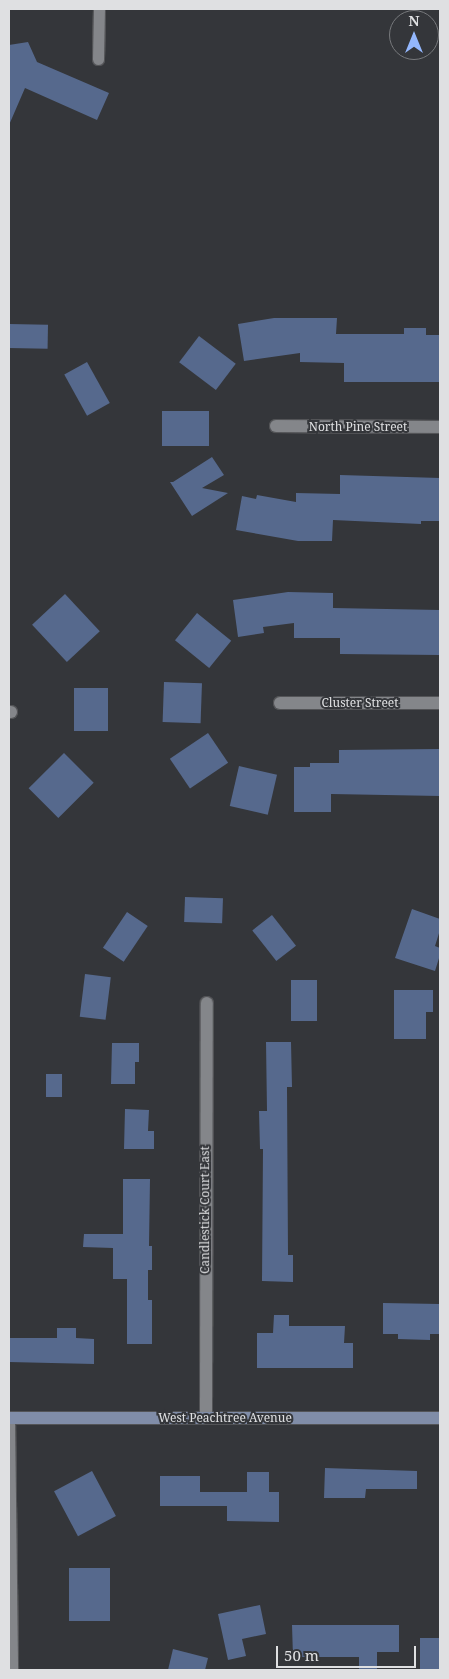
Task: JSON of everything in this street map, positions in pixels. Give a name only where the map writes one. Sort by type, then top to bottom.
[{"type":"street","name":"North Pine Street","points":[[276,426],[440,427]]},
{"type":"street","name":"Cluster Street","points":[[280,703],[440,703]]},
{"type":"street","name":"Candlestick Court East","points":[[206,1418],[207,1003]]},
{"type":"street","name":"West Peachtree Avenue","points":[[9,1418],[440,1418]]},
{"type":"street","points":[[9,1418],[12,1670]]},
{"type":"lane","points":[[98,9],[98,58]]},
{"type":"building","points":[[28,42],[37,62],[109,93],[97,120],[25,88],[9,125],[9,45]]},
{"type":"building","points":[[274,318],[337,318],[336,334],[404,334],[404,328],[426,328],[426,335],[440,335],[440,382],[344,382],[344,363],[300,362],[300,353],[244,361],[238,324]]},
{"type":"building","points":[[9,324],[48,325],[48,349],[9,348]]},
{"type":"building","points":[[199,336],[236,364],[216,390],[179,362]]},
{"type":"building","points":[[87,362],[110,403],[87,416],[64,375]]},
{"type":"building","points":[[162,411],[209,411],[209,446],[162,446]]},
{"type":"building","points":[[212,457],[224,475],[202,488],[228,493],[192,516],[170,482],[173,482]]},
{"type":"building","points":[[340,475],[440,478],[440,521],[421,521],[421,524],[333,520],[332,541],[298,541],[236,530],[242,496],[256,499],[257,495],[296,502],[296,493],[340,494]]},
{"type":"building","points":[[288,592],[333,593],[333,608],[440,610],[440,655],[340,654],[340,638],[294,638],[294,623],[263,627],[264,633],[238,637],[233,600]]},
{"type":"building","points":[[65,594],[100,631],[67,662],[32,625]]},
{"type":"building","points":[[197,613],[231,641],[209,668],[175,640]]},
{"type":"building","points":[[164,682],[202,683],[201,723],[163,722]]},
{"type":"building","points":[[74,688],[108,688],[108,731],[74,731]]},
{"type":"building","points":[[208,733],[228,763],[190,789],[170,759]]},
{"type":"building","points":[[440,749],[440,796],[331,794],[331,812],[294,812],[294,767],[310,767],[310,763],[339,763],[339,750]]},
{"type":"building","points":[[64,753],[94,783],[58,818],[29,788]]},
{"type":"building","points":[[239,766],[277,775],[268,815],[230,806]]},
{"type":"building","points":[[185,897],[223,898],[222,923],[184,922]]},
{"type":"building","points":[[412,909],[440,919],[440,930],[435,946],[440,948],[440,955],[435,971],[395,958]]},
{"type":"building","points":[[127,912],[148,926],[124,962],[103,948]]},
{"type":"building","points":[[272,915],[296,946],[276,961],[252,930]]},
{"type":"building","points":[[85,974],[111,977],[106,1020],[80,1017]]},
{"type":"building","points":[[291,980],[317,980],[317,1021],[291,1021]]},
{"type":"building","points":[[394,990],[433,990],[433,1012],[426,1012],[426,1039],[394,1039]]},
{"type":"building","points":[[266,1042],[291,1042],[292,1087],[287,1087],[288,1255],[293,1255],[293,1282],[262,1281],[263,1149],[260,1149],[259,1111],[267,1111]]},
{"type":"building","points":[[112,1043],[139,1043],[139,1062],[135,1062],[135,1084],[111,1084]]},
{"type":"building","points":[[46,1074],[62,1074],[62,1097],[46,1097]]},
{"type":"building","points":[[125,1109],[149,1110],[148,1131],[154,1131],[154,1149],[124,1149]]},
{"type":"building","points":[[123,1179],[150,1179],[149,1246],[152,1246],[152,1270],[148,1270],[148,1300],[152,1300],[152,1344],[127,1344],[127,1279],[113,1279],[113,1248],[83,1247],[84,1234],[123,1234]]},
{"type":"building","points":[[383,1303],[440,1304],[440,1334],[430,1334],[430,1340],[398,1339],[398,1334],[383,1334]]},
{"type":"building","points":[[274,1315],[289,1315],[289,1326],[345,1326],[344,1343],[353,1343],[353,1368],[257,1368],[257,1333],[273,1333]]},
{"type":"building","points":[[57,1328],[76,1328],[76,1338],[94,1339],[94,1364],[9,1362],[9,1338],[57,1338]]},
{"type":"building","points":[[325,1468],[417,1471],[417,1489],[366,1489],[365,1498],[324,1498]]},
{"type":"building","points":[[92,1471],[116,1516],[78,1536],[54,1491]]},
{"type":"building","points":[[247,1472],[269,1472],[269,1492],[279,1492],[279,1522],[227,1521],[227,1506],[160,1506],[160,1476],[200,1476],[200,1492],[247,1492]]},
{"type":"building","points":[[69,1568],[110,1568],[110,1621],[69,1621]]},
{"type":"building","points":[[260,1605],[266,1634],[242,1639],[246,1656],[228,1660],[218,1614]]},
{"type":"building","points":[[292,1625],[399,1625],[399,1652],[377,1652],[377,1669],[359,1669],[359,1657],[293,1657]]},
{"type":"building","points":[[420,1638],[440,1638],[440,1670],[420,1670]]},
{"type":"building","points":[[173,1649],[208,1658],[205,1670],[168,1670]]}]
